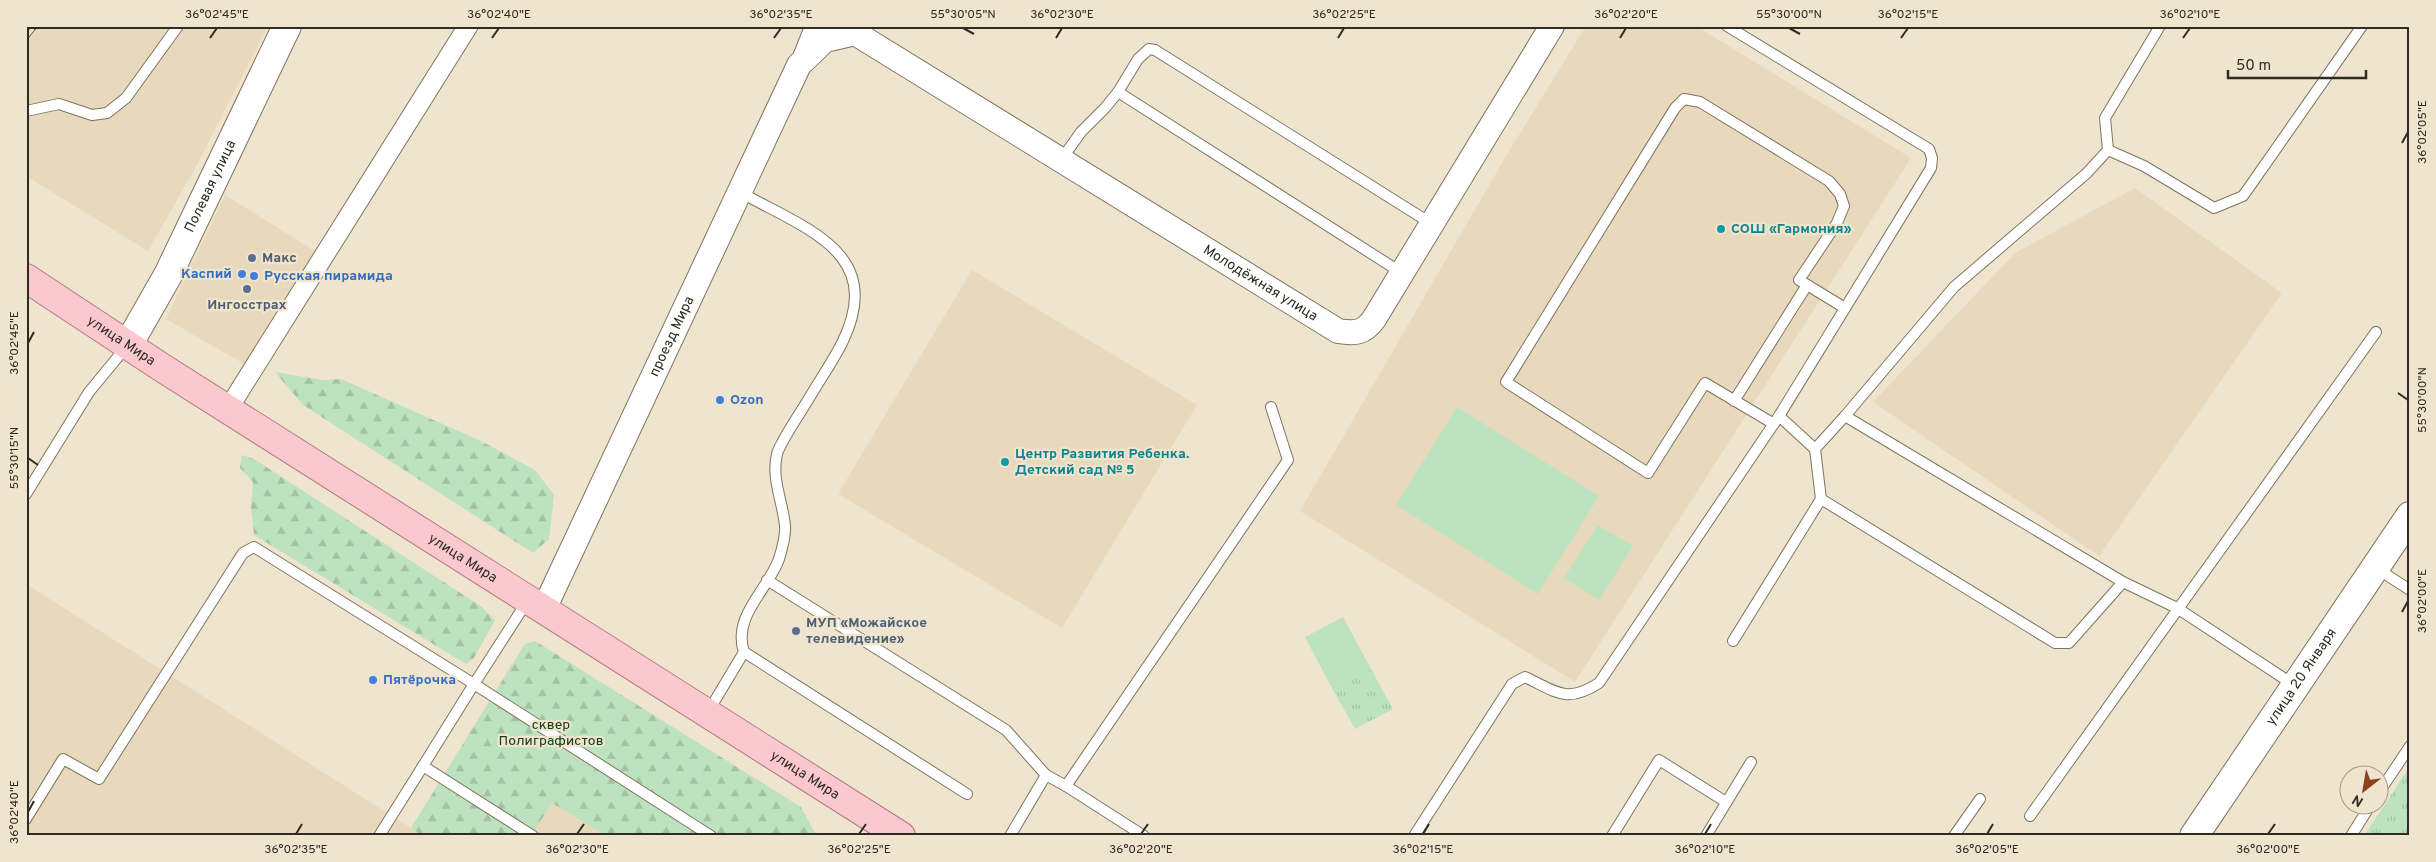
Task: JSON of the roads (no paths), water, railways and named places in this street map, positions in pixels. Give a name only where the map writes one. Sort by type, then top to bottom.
[{"type":"main road","name":"Полевая улица","points":[[128,345],[168,275],[287,26]]},
{"type":"main road","name":"улица Мира","points":[[26,278],[228,409],[900,836]]},
{"type":"main road","name":"улица 20 Января","points":[[2194,836],[2410,516]]},
{"type":"street","points":[[228,409],[468,26]]},
{"type":"street","name":"проезд Мира","points":[[536,604],[740,192],[815,26]]},
{"type":"street","name":"Молодёжная улица","points":[[856,33],[1338,331],[1351,334],[1361,332],[1368,327],[1403,273],[1552,26]]},
{"type":"street","name":"проезд Мира","points":[[799,65],[825,40],[856,33]]},
{"type":"lane","points":[[26,111],[59,104],[92,115],[107,113],[126,98],[178,26]]},
{"type":"lane","points":[[1414,836],[1512,684],[1525,677],[1567,697],[1585,692],[1599,683],[1776,420],[1931,168],[1932,158],[1929,149],[1727,26]]},
{"type":"lane","points":[[1815,449],[1954,287],[2087,173],[2108,150],[2105,118],[2160,26]]},
{"type":"lane","points":[[2108,150],[2144,166],[2214,208],[2243,196],[2362,26]]},
{"type":"lane","points":[[1061,160],[1080,132],[1105,108],[1118,92],[1138,59],[1149,49],[1155,50],[1432,224]]},
{"type":"lane","points":[[1118,92],[1403,273]]},
{"type":"lane","points":[[1733,641],[1821,499],[1815,449],[1776,420],[1734,401],[1705,383],[1648,473],[1506,382],[1675,108],[1684,99],[1700,102],[1829,182],[1840,194],[1844,206],[1837,223],[1799,280],[1845,308]]},
{"type":"lane","points":[[707,713],[744,652],[741,629],[778,561],[785,527],[775,479],[777,454],[842,342],[853,314],[856,296],[850,267],[838,251],[819,236],[740,192]]},
{"type":"lane","points":[[1734,401],[1807,285]]},
{"type":"lane","points":[[2030,816],[2376,332]]},
{"type":"lane","points":[[26,494],[89,392],[128,345]]},
{"type":"lane","points":[[1066,786],[1288,460],[1271,407]]},
{"type":"lane","points":[[1845,416],[2123,582],[2177,608],[2295,685]]},
{"type":"lane","points":[[1821,499],[2055,643],[2069,643],[2123,582]]},
{"type":"lane","points":[[26,819],[63,758],[99,779],[243,553],[254,548],[474,684],[711,836]]},
{"type":"lane","points":[[2375,568],[2410,590]]},
{"type":"lane","points":[[767,580],[1006,730],[1046,775],[1144,836]]},
{"type":"lane","points":[[379,836],[474,684],[536,604]]},
{"type":"lane","points":[[744,652],[968,794]]},
{"type":"lane","points":[[2388,779],[2410,746]]},
{"type":"lane","points":[[1612,836],[1659,760],[1726,802]]},
{"type":"lane","points":[[1706,836],[1751,762]]},
{"type":"lane","points":[[424,766],[533,836]]},
{"type":"lane","points":[[1010,836],[1046,775]]},
{"type":"lane","points":[[1954,836],[1980,799]]},
{"type":"lane","points":[[2351,836],[2365,814]]},
{"type":"railway","points":[[26,37],[35,26]]},
{"type":"place","name":"СОШ «Гармония»","points":[[1721,229]]},
{"type":"place","name":"Макс","points":[[252,258]]},
{"type":"place","name":"Каспий","points":[[242,274]]},
{"type":"place","name":"Русская пирамида","points":[[254,276]]},
{"type":"place","name":"Ингосстрах","points":[[247,289]]},
{"type":"place","name":"Ozon","points":[[720,400]]},
{"type":"place","name":"Центр Развития Ребенка. Детский сад № 5","points":[[1005,462]]},
{"type":"place","name":"МУП «Можайское телевидение»","points":[[796,631]]},
{"type":"place","name":"Пятёрочка","points":[[373,680]]},
{"type":"park label","name":"сквер Полиграфистов","points":[[551,734]]}]
